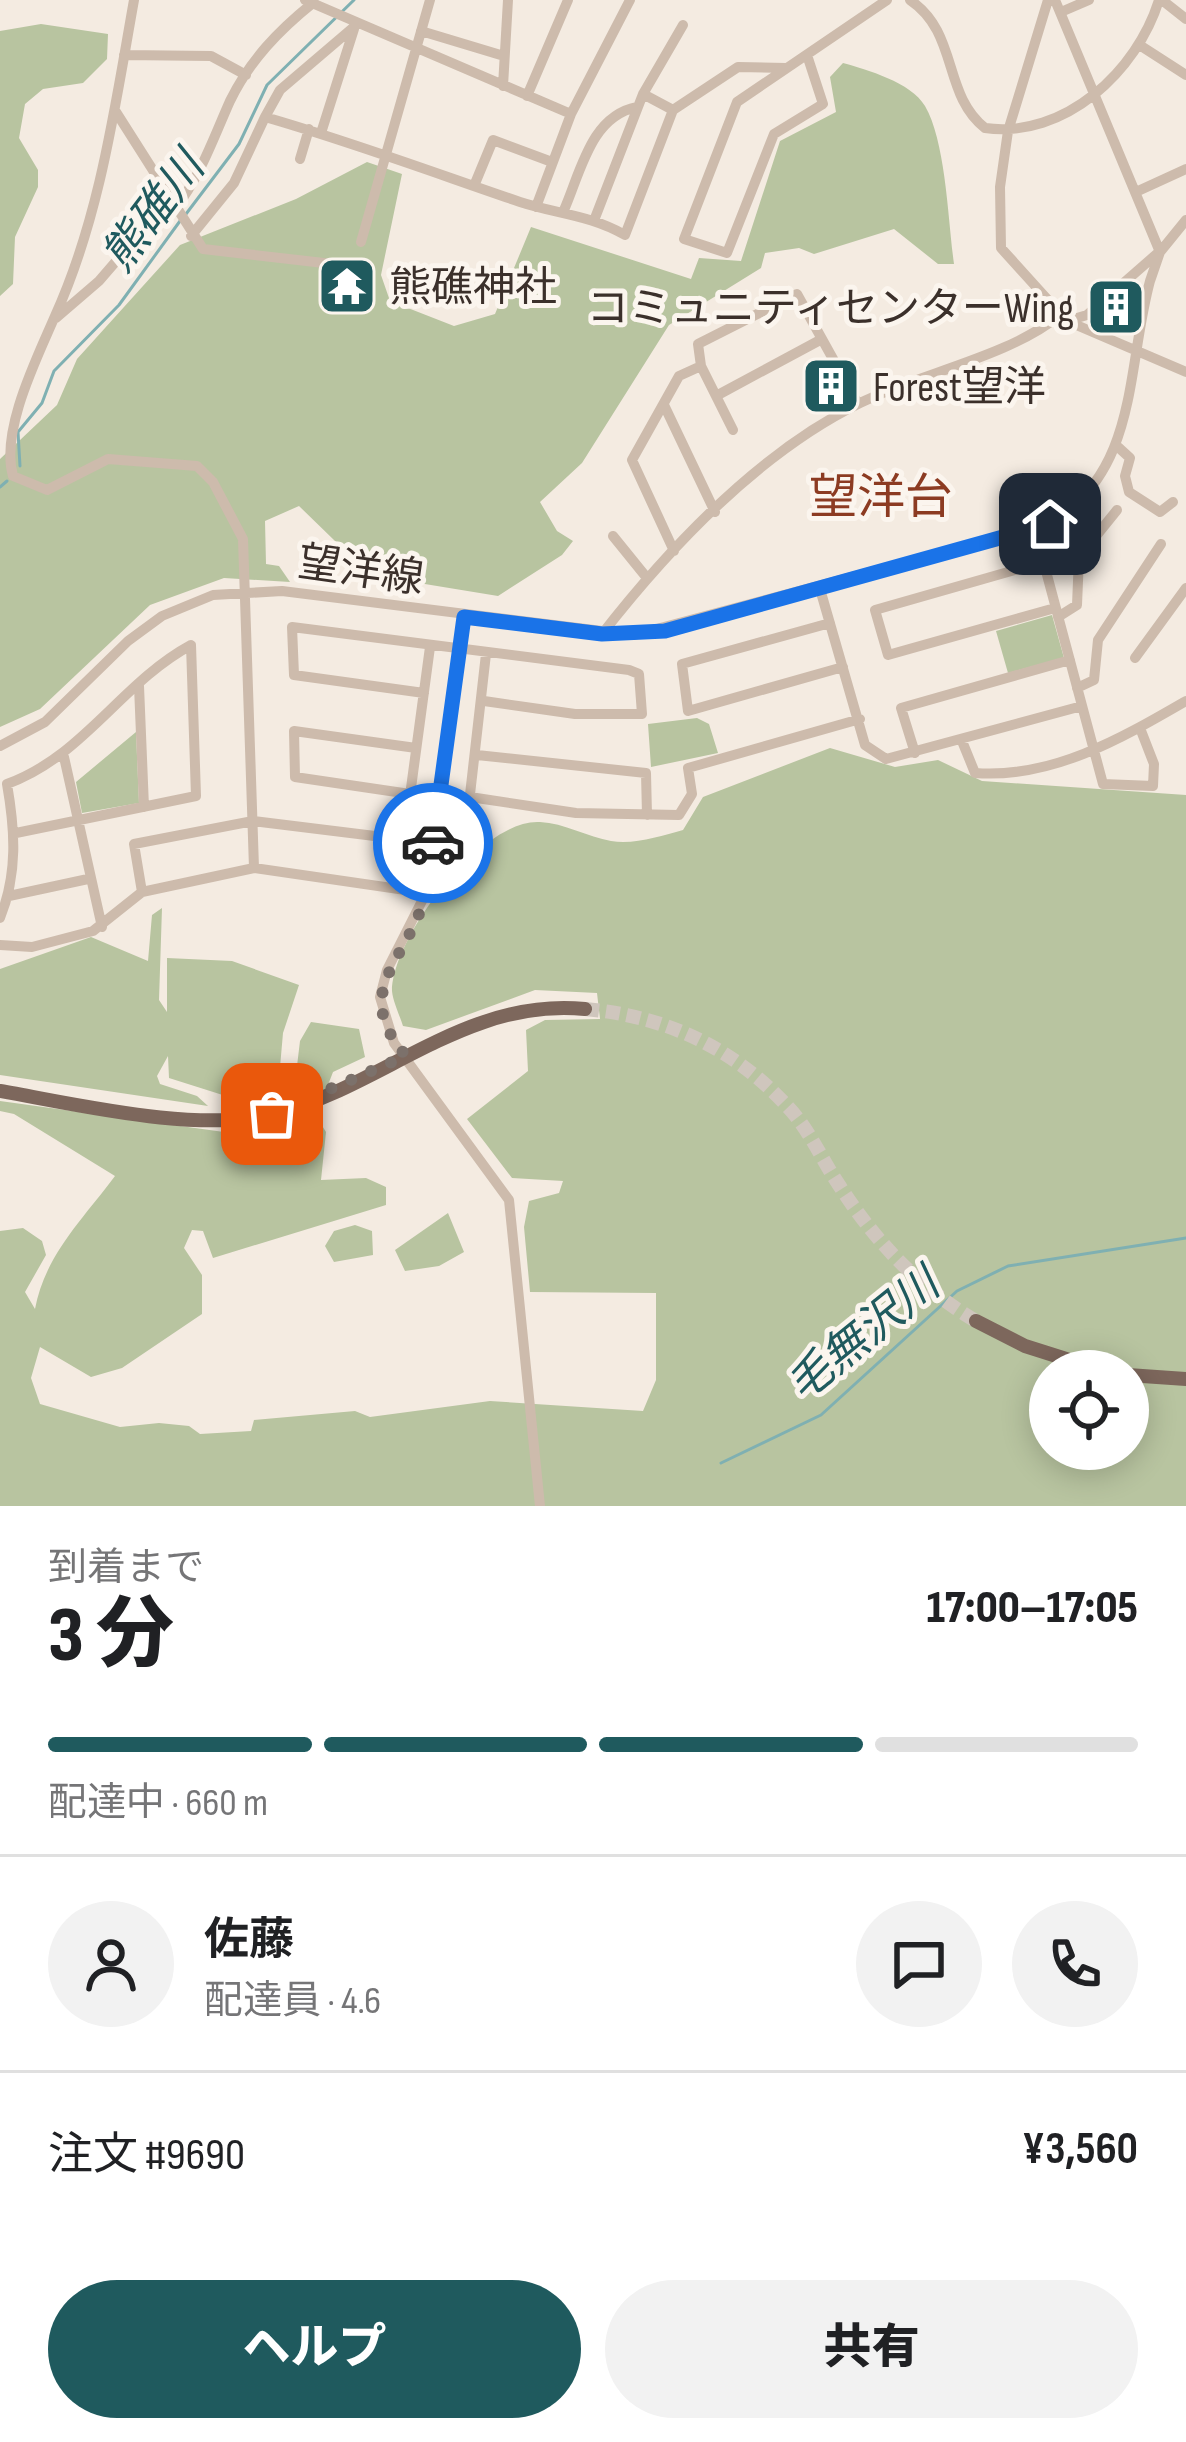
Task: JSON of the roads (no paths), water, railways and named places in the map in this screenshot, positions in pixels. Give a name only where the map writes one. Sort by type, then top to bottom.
[{"type":"main road","points":[[0,1091],[230,1120],[300,1106],[503,1012],[585,1009]]},
{"type":"main road","points":[[976,1321],[1038,1350]]},
{"type":"main road","points":[[1149,1376],[1186,1379]]},
{"type":"street","points":[[134,0],[116,112],[54,320],[6,410],[0,450],[4,467],[32,488],[47,490],[108,459],[197,466],[213,482],[244,539],[254,868]]},
{"type":"street","points":[[361,242],[430,0]]},
{"type":"street","points":[[503,86],[508,0]]},
{"type":"street","points":[[527,96],[568,0]]},
{"type":"street","points":[[536,207],[571,114],[630,0]]},
{"type":"street","points":[[807,55],[824,104],[774,134],[727,253],[684,239],[736,102],[887,0]]},
{"type":"street","points":[[910,0],[945,38],[963,104],[986,128],[1008,130],[1056,116],[1094,94],[1141,46],[1161,0],[1186,19]]},
{"type":"street","points":[[1054,4],[1090,0]]},
{"type":"street","points":[[180,217],[246,75],[276,34],[311,1],[345,21],[571,114]]},
{"type":"street","points":[[1054,4],[1008,130],[1000,187],[1001,248],[1064,318],[1186,372]]},
{"type":"street","points":[[602,634],[674,550],[802,437],[858,404],[1064,318],[1087,315],[1124,278],[1160,252],[1138,191],[1054,4]]},
{"type":"street","points":[[54,320],[180,217],[234,183],[280,90],[345,21]]},
{"type":"street","points":[[300,159],[315,131],[345,21]]},
{"type":"street","points":[[596,218],[637,107],[683,25]]},
{"type":"street","points":[[421,31],[504,56]]},
{"type":"street","points":[[1141,46],[1186,75]]},
{"type":"street","points":[[124,55],[211,56],[246,75]]},
{"type":"street","points":[[265,117],[386,152],[536,207],[596,218],[625,235],[673,110],[738,68],[786,68]]},
{"type":"street","points":[[643,94],[673,110]]},
{"type":"street","points":[[564,210],[598,130],[619,111],[637,107]]},
{"type":"street","points":[[116,112],[203,249],[341,265]]},
{"type":"street","points":[[474,186],[494,140],[552,163]]},
{"type":"street","points":[[1138,191],[1186,169]]},
{"type":"street","name":"望洋線","points":[[0,746],[45,722],[128,641],[163,616],[213,596],[246,590],[602,634],[665,631],[1035,530],[1083,500],[1118,447],[1160,252],[1186,220]]},
{"type":"street","points":[[734,430],[701,366],[698,344],[797,294],[858,404]]},
{"type":"street","points":[[716,396],[822,339]]},
{"type":"street","points":[[674,550],[632,460],[679,376],[701,366]]},
{"type":"street","points":[[664,405],[715,512]]},
{"type":"street","points":[[1118,447],[1130,458],[1125,484],[1129,492],[1160,512],[1173,502]]},
{"type":"street","points":[[1043,562],[875,610],[888,655],[1076,605],[1079,557],[1117,510]]},
{"type":"street","points":[[1035,530],[1103,784],[1153,786],[1154,764],[1140,728]]},
{"type":"street","points":[[613,536],[646,578]]},
{"type":"street","points":[[1077,688],[1094,680],[1097,640],[1161,544]]},
{"type":"street","points":[[1135,658],[1186,588]]},
{"type":"street","points":[[820,589],[865,745],[886,759],[1082,706]]},
{"type":"street","points":[[464,617],[426,893],[387,970],[380,997],[386,1025],[509,1200],[540,1506]]},
{"type":"street","points":[[830,622],[682,664],[688,711],[843,668]]},
{"type":"street","points":[[424,693],[294,675],[292,627],[629,670],[639,674],[642,715],[575,714],[484,701]]},
{"type":"street","points":[[0,917],[9,896],[16,833],[8,784],[64,757],[190,645],[196,796],[16,833]]},
{"type":"street","points":[[404,840],[430,647]]},
{"type":"street","points":[[142,892],[134,844],[253,821],[464,847],[486,654]]},
{"type":"street","points":[[915,753],[901,708],[1070,660]]},
{"type":"street","points":[[139,686],[143,807]]},
{"type":"street","points":[[962,741],[976,773],[1007,776],[1094,750],[1185,704]]},
{"type":"street","points":[[470,797],[576,813],[679,815],[692,794],[688,768],[860,719]]},
{"type":"street","points":[[410,794],[295,777],[294,731],[416,748]]},
{"type":"street","points":[[477,755],[646,773],[647,815]]},
{"type":"street","points":[[64,757],[102,927]]},
{"type":"street","points":[[0,945],[32,947],[102,927],[142,892],[254,868],[426,893]]},
{"type":"street","points":[[9,896],[88,879]]},
{"type":"waterway","name":"熊碓川","points":[[186,214],[239,144],[267,85],[354,0]]},
{"type":"waterway","name":"熊碓川","points":[[20,466],[18,432],[42,403],[54,371],[119,305],[180,221]]},
{"type":"waterway","name":"熊碓川","points":[[0,487],[7,481]]},
{"type":"waterway","name":"毛無沢川","points":[[721,1463],[821,1415],[957,1291],[1008,1266],[1186,1238]]},
{"type":"tunnel","points":[[585,1009],[670,1027],[744,1067],[796,1116],[883,1244],[935,1293],[976,1321]]},
{"type":"place","name":"熊礁神社","points":[[347,286]]},
{"type":"place","name":"コミュニティセンターWing","points":[[1116,307]]},
{"type":"place","name":"Forest望洋","points":[[831,386]]},
{"type":"district","name":"望洋台","points":[[881,496]]}]
